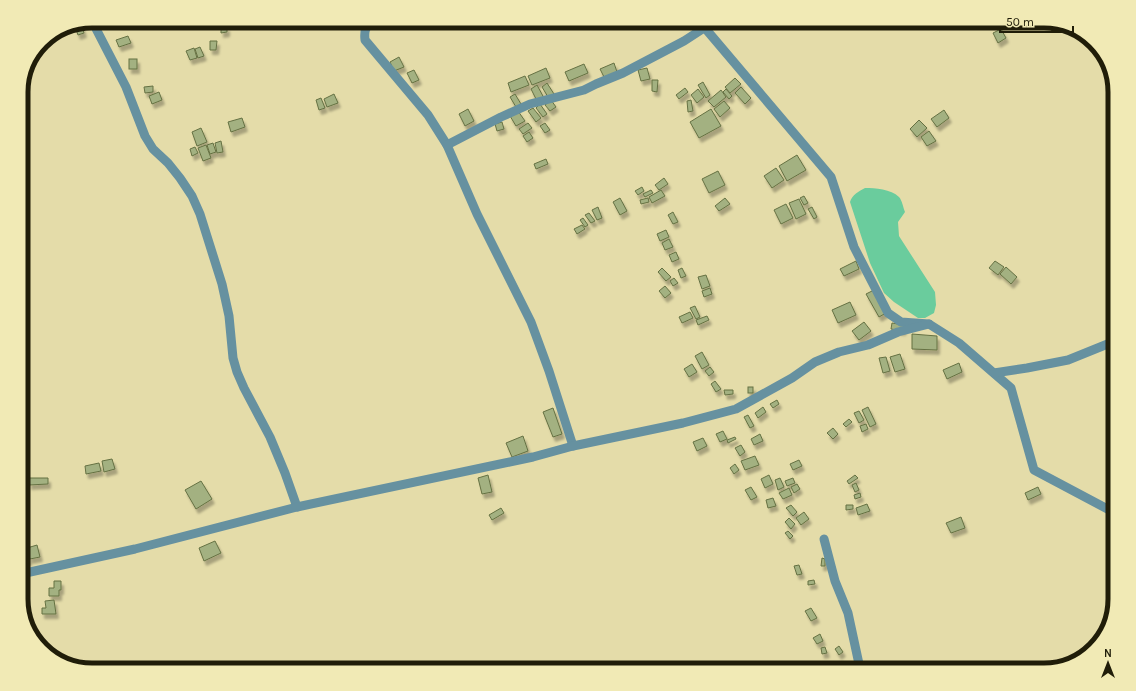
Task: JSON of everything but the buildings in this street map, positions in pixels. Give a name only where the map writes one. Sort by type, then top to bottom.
[{"type":"street","points":[[96,28],[126,87],[145,136],[153,149],[168,163],[180,178],[192,196],[200,214],[222,284],[229,316],[233,358],[237,372],[270,437],[285,473],[296,507]]},
{"type":"street","points":[[365,28],[365,40],[428,115],[447,145],[477,214],[531,322],[573,446]]},
{"type":"street","points":[[447,145],[530,104],[584,90],[623,73],[684,41],[698,28]]},
{"type":"street","points":[[705,28],[831,177],[854,247],[888,313],[902,322],[929,324],[959,343],[1011,388],[1034,470],[1108,509]]},
{"type":"street","points":[[28,572],[135,549],[296,507],[526,458],[573,446],[683,423],[736,409],[792,378],[815,362],[839,352],[868,345],[898,332],[929,324]]},
{"type":"street","points":[[994,374],[1068,360],[1108,344]]},
{"type":"street","points":[[824,539],[835,581],[848,613],[859,663]]},
{"type":"shaded area","points":[[865,188],[892,192],[901,200],[905,212],[898,222],[899,236],[935,292],[936,305],[934,313],[925,318],[918,318],[894,302],[884,293],[870,263],[850,202],[854,195]]}]
